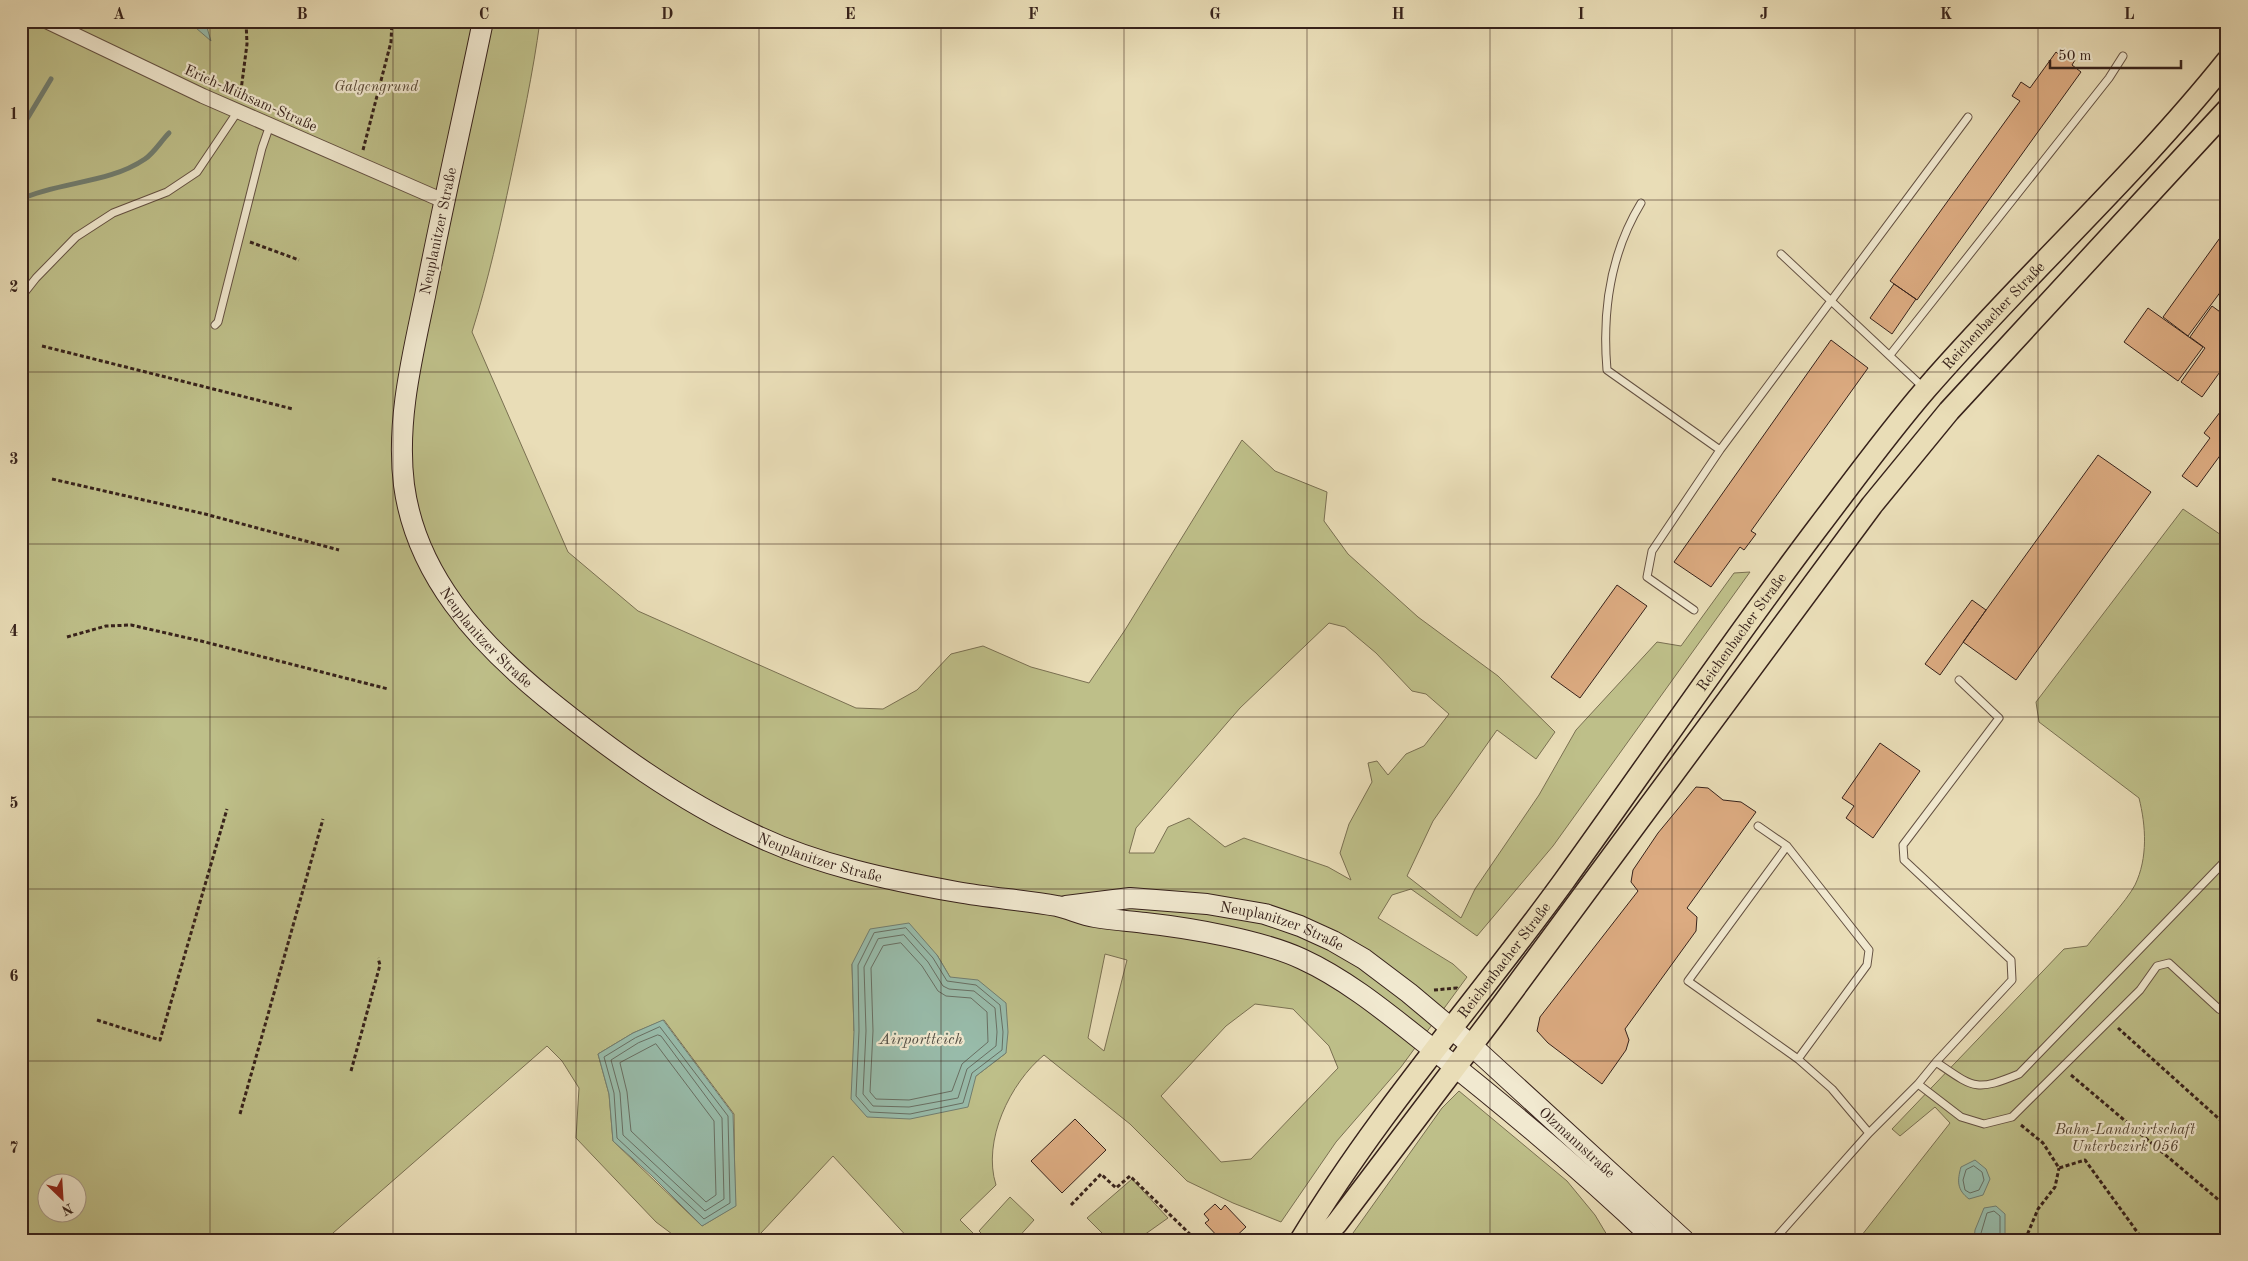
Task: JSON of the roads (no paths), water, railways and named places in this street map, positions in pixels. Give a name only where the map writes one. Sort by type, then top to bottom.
[{"type":"main road","name":"Neuplanitzer Straße","points":[[483,21],[444,201],[411,367],[401,454],[406,500],[426,557],[441,586],[484,644],[558,707],[622,756],[703,807],[756,836],[790,850],[889,879],[1059,907],[1092,917],[1147,923],[1258,944],[1302,959],[1344,984],[1454,1066]]},
{"type":"main road","name":"Reichenbacher Straße","points":[[1301,1240],[1361,1147],[1562,883],[1766,596],[1845,491],[1926,390],[2201,94],[2227,61]]},
{"type":"main road","name":"Reichenbacher Straße","points":[[1321,1240],[1337,1223],[1471,1045],[1816,577],[1949,411],[2225,116]]},
{"type":"main road","points":[[1926,390],[1949,411]]},
{"type":"main road","name":"Neuplanitzer Straße","points":[[1059,907],[1130,898],[1207,904],[1265,914],[1300,926],[1364,960],[1409,993],[1471,1045]]},
{"type":"main road","name":"Olzmannstraße","points":[[1471,1045],[1684,1240]]},
{"type":"main road","name":"Olzmannstraße","points":[[1454,1066],[1566,1158],[1655,1240]]},
{"type":"street","name":"Erich-Mühsam-Straße","points":[[46,21],[238,111],[444,201]]},
{"type":"lane","points":[[1890,355],[2109,78],[2123,56]]},
{"type":"lane","points":[[21,297],[36,278],[76,237],[113,213],[167,192],[198,172],[238,111]]},
{"type":"lane","points":[[1694,610],[1647,577],[1652,551],[1720,450],[1968,117]]},
{"type":"lane","points":[[215,325],[218,322],[262,148],[270,124]]},
{"type":"lane","points":[[1641,203],[1629,224],[1615,259],[1607,300],[1604,338],[1607,370],[1720,450]]},
{"type":"lane","points":[[1781,254],[1833,300],[1926,390]]},
{"type":"lane","points":[[1774,1240],[1869,1133],[1918,1084],[2012,980],[2011,960],[1904,860],[1904,845],[2000,718],[1959,680]]},
{"type":"lane","points":[[1758,826],[1787,846],[1869,950],[1867,965],[1798,1059]]},
{"type":"lane","points":[[1787,846],[1688,981],[1798,1059],[1832,1089],[1869,1133]]},
{"type":"lane","points":[[1936,1062],[1969,1084],[1990,1086],[2019,1074],[2227,859]]},
{"type":"lane","points":[[1918,1084],[1961,1117],[1984,1124],[2012,1117],[2063,1069],[2140,990],[2157,966],[2169,963],[2220,1009],[2227,1012]]},
{"type":"water","points":[[174,21],[205,21],[211,41],[196,28]]},
{"type":"water","name":"Airportteich","points":[[909,923],[937,955],[950,977],[978,980],[1006,1003],[1008,1032],[1006,1053],[976,1076],[968,1107],[910,1119],[867,1117],[851,1099],[854,1031],[852,964],[870,929]]},
{"type":"water","points":[[663,1020],[733,1114],[736,1206],[702,1226],[652,1176],[613,1141],[609,1094],[598,1054],[633,1033]]},
{"type":"water","points":[[1975,1160],[1986,1169],[1990,1179],[1983,1195],[1969,1199],[1960,1189],[1959,1177],[1961,1167]]},
{"type":"water","points":[[1996,1206],[2005,1214],[2005,1240],[1974,1240],[1975,1230],[1984,1208]]},
{"type":"waterway","points":[[21,129],[51,79]]},
{"type":"waterway","points":[[21,199],[36,193],[100,178],[131,167],[145,159],[169,133]]},
{"type":"park label","name":"Galgengrund","points":[[376,86]]},
{"type":"park label","name":"Bahn-Landwirtschaft Unterbezirk 056","points":[[2125,1138]]}]
